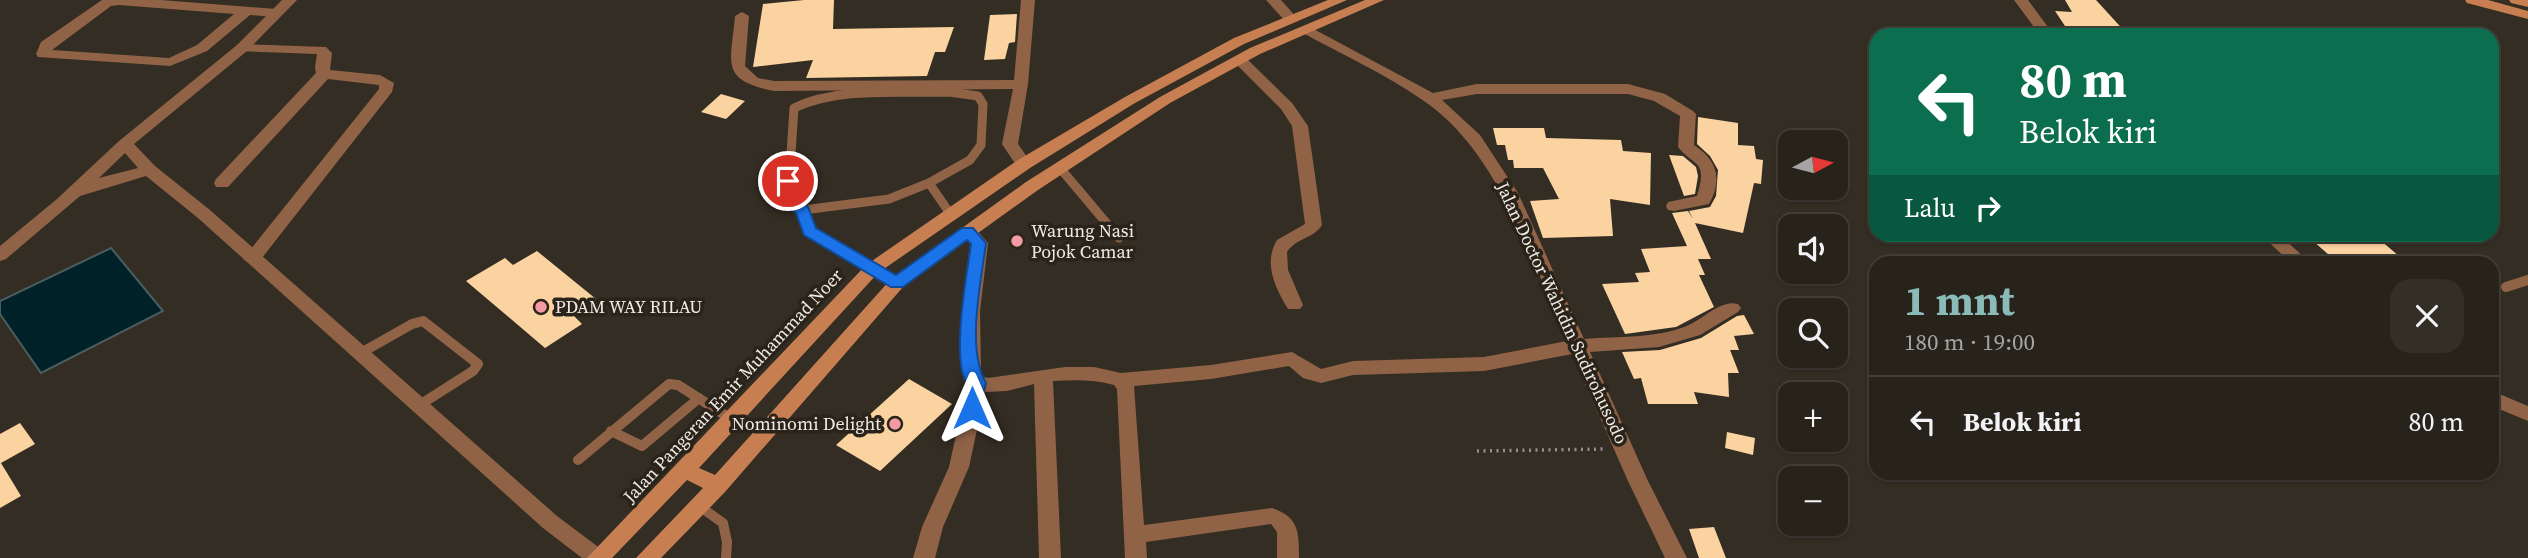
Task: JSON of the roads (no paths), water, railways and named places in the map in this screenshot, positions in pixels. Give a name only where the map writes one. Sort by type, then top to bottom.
[{"type":"main road","name":"Jalan Pangeran Emir Muhammad Noer","points":[[598,558],[685,470],[872,269],[1024,164],[1130,100],[1239,41],[1340,0]]},
{"type":"main road","points":[[647,558],[718,486],[897,283],[1060,168],[1166,100],[1247,56],[1377,0]]},
{"type":"main road","points":[[2472,0],[2528,15]]},
{"type":"main road","points":[[2516,0],[2528,3]]},
{"type":"main road","points":[[1239,41],[1247,56]]},
{"type":"main road","points":[[1065,139],[1084,152]]},
{"type":"main road","points":[[685,470],[718,486]]},
{"type":"street","points":[[0,255],[63,203],[125,144],[242,48],[290,0]]},
{"type":"street","points":[[1024,164],[1010,144],[1021,84],[1028,0]]},
{"type":"street","points":[[1273,0],[1291,19]]},
{"type":"street","points":[[2021,0],[2042,28]]},
{"type":"street","points":[[246,10],[201,50],[170,62],[43,54],[47,45],[107,3],[134,1],[246,10],[276,13]]},
{"type":"street","points":[[743,16],[738,66],[740,72],[753,82],[774,86],[1021,84]]},
{"type":"street","name":"Jalan Doctor Wahidin Sudirohusodo","points":[[1308,30],[1431,98],[1475,138],[1510,194],[1577,346],[1676,558]]},
{"type":"street","points":[[242,48],[321,50],[326,53],[322,67],[324,74]]},
{"type":"street","points":[[1247,56],[1300,126],[1314,225],[1311,230],[1286,240],[1279,252],[1280,275],[1294,305]]},
{"type":"street","points":[[222,183],[324,74]]},
{"type":"street","points":[[252,259],[387,89],[387,83],[380,79],[324,74]]},
{"type":"street","points":[[1431,98],[1477,89],[1628,89],[1639,90],[1672,104],[1688,114],[1686,147],[1703,159],[1707,171],[1706,196],[1703,200],[1674,206]]},
{"type":"street","points":[[125,144],[149,170],[204,214],[550,522],[598,558]]},
{"type":"street","points":[[63,203],[108,180],[149,170]]},
{"type":"street","points":[[968,231],[979,243],[970,308],[968,353],[972,379],[977,383],[999,384],[1043,375],[1110,376],[1121,380],[1211,372],[1292,359],[1310,373],[1326,376],[1353,368],[1484,364],[1577,346],[1659,340],[1694,330],[1732,308]]},
{"type":"street","points":[[2277,242],[2293,256]]},
{"type":"street","points":[[1043,375],[1050,558]]},
{"type":"street","points":[[1121,380],[1126,389],[1136,558]]},
{"type":"street","points":[[924,558],[926,541],[962,458],[977,383]]},
{"type":"street","points":[[2499,401],[2528,414]]},
{"type":"street","points":[[1136,535],[1272,516],[1285,523],[1288,558]]},
{"type":"lane","points":[[803,210],[877,203],[929,183],[970,160],[981,145],[983,104],[978,96],[949,92],[828,97],[802,102],[794,108],[788,200],[803,210],[810,231],[897,283]]},
{"type":"lane","points":[[1060,168],[1119,238]]},
{"type":"lane","points":[[929,183],[951,215]]},
{"type":"lane","points":[[2506,287],[2528,279]]},
{"type":"lane","points":[[359,354],[412,324],[424,321],[478,364],[473,372],[418,406]]},
{"type":"lane","points":[[578,460],[668,384],[678,385],[731,419]]},
{"type":"lane","points":[[611,431],[642,446],[699,398]]},
{"type":"lane","points":[[699,506],[723,523],[728,557]]},
{"type":"water","points":[[111,248],[163,311],[41,373],[0,314],[0,301]]},
{"type":"place","name":"Warung Nasi Pojok Camar","points":[[1017,241]]},
{"type":"place","name":"PDAM WAY RILAU","points":[[541,307]]},
{"type":"place","name":"Nominomi Delight","points":[[895,424]]}]
